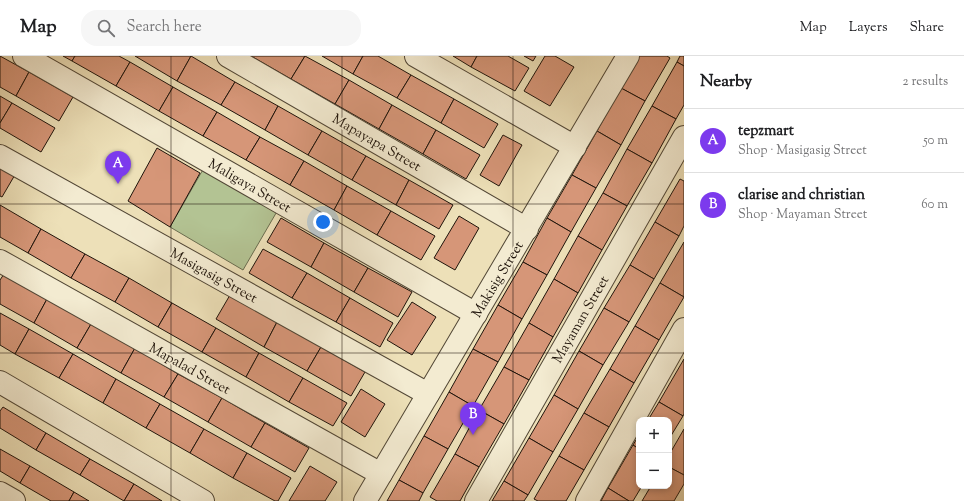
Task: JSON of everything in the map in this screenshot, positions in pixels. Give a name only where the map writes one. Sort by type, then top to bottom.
[{"type":"street","name":"Maligaya Street","points":[[24,56],[476,314]]},
{"type":"street","name":"Mapayapa Street","points":[[228,56],[527,229]]},
{"type":"street","points":[[416,56],[575,147]]},
{"type":"street","name":"Makisig Street","points":[[365,501],[628,56]]},
{"type":"street","name":"Mayaman Street","points":[[476,501],[684,137]]},
{"type":"street","name":"Masigasig Street","points":[[0,156],[428,394]]},
{"type":"street","name":"Mapalad Street","points":[[0,261],[381,474]]},
{"type":"street","points":[[587,501],[684,328]]},
{"type":"street","points":[[0,382],[203,501]]},
{"type":"street","points":[[0,493],[14,501]]},
{"type":"green space","points":[[205,166],[279,208],[243,270],[170,227]]},
{"type":"building","points":[[0,56],[29,72],[16,96],[0,87]]},
{"type":"building","points":[[63,56],[75,56],[72,61]]},
{"type":"building","points":[[75,56],[119,56],[130,62],[116,86],[72,61]]},
{"type":"building","points":[[135,56],[191,56],[177,81]]},
{"type":"building","points":[[191,56],[235,82],[221,105],[177,81]]},
{"type":"building","points":[[251,56],[305,56],[291,79]]},
{"type":"building","points":[[305,56],[349,80],[335,104],[291,79]]},
{"type":"building","points":[[322,56],[363,56],[353,74]]},
{"type":"building","points":[[363,56],[378,56],[411,75],[397,98],[353,74]]},
{"type":"building","points":[[453,56],[477,56],[471,67]]},
{"type":"building","points":[[477,56],[508,56],[529,68],[515,91],[471,67]]},
{"type":"building","points":[[524,56],[536,56],[533,61]]},
{"type":"building","points":[[545,56],[555,56],[574,67],[550,106],[524,91]]},
{"type":"building","points":[[639,56],[667,56],[670,58],[645,101],[621,88]]},
{"type":"building","points":[[680,56],[684,56],[684,66],[677,62]]},
{"type":"building","points":[[130,62],[173,87],[159,111],[116,86]]},
{"type":"building","points":[[677,62],[684,66],[684,105],[676,119],[652,106]]},
{"type":"building","points":[[29,72],[73,97],[59,121],[16,96]]},
{"type":"building","points":[[411,75],[454,99],[441,123],[397,98]]},
{"type":"building","points":[[349,80],[392,105],[379,129],[335,104]]},
{"type":"building","points":[[235,82],[278,106],[265,130],[221,105]]},
{"type":"building","points":[[173,87],[217,112],[203,136],[159,111]]},
{"type":"building","points":[[621,88],[645,101],[621,145],[597,131]]},
{"type":"building","points":[[0,96],[12,103],[0,123]]},
{"type":"building","points":[[454,99],[498,124],[484,148],[441,123]]},
{"type":"building","points":[[12,103],[55,128],[41,152],[0,128],[0,123]]},
{"type":"building","points":[[392,105],[436,130],[423,154],[379,129]]},
{"type":"building","points":[[278,106],[322,131],[308,155],[265,130]]},
{"type":"building","points":[[652,106],[676,119],[652,163],[627,149]]},
{"type":"building","points":[[217,112],[260,137],[246,160],[203,136]]},
{"type":"building","points":[[436,130],[480,155],[466,179],[423,154]]},
{"type":"building","points":[[322,131],[366,156],[352,180],[308,155]]},
{"type":"building","points":[[597,131],[621,145],[596,188],[572,175]]},
{"type":"building","points":[[503,135],[522,145],[499,186],[480,175]]},
{"type":"building","points":[[260,137],[304,161],[290,185],[246,160]]},
{"type":"building","points":[[157,148],[200,173],[170,227],[128,201]]},
{"type":"building","points":[[627,149],[652,163],[627,206],[603,193]]},
{"type":"building","points":[[366,156],[409,180],[396,205],[352,180]]},
{"type":"building","points":[[304,161],[347,186],[334,210],[290,185]]},
{"type":"building","points":[[0,165],[16,173],[2,197],[0,196]]},
{"type":"building","points":[[572,175],[596,188],[571,232],[547,218]]},
{"type":"building","points":[[680,179],[684,181],[684,226],[679,236],[655,222]]},
{"type":"building","points":[[409,180],[453,205],[439,229],[396,205]]},
{"type":"building","points":[[347,186],[391,211],[377,235],[334,210]]},
{"type":"building","points":[[603,193],[627,206],[602,250],[578,236]]},
{"type":"building","points":[[0,205],[41,229],[28,253],[0,237]]},
{"type":"building","points":[[391,211],[435,236],[421,260],[377,235]]},
{"type":"building","points":[[459,216],[479,228],[455,270],[434,258]]},
{"type":"building","points":[[281,218],[324,243],[311,267],[267,242]]},
{"type":"building","points":[[547,218],[571,232],[547,275],[523,262]]},
{"type":"building","points":[[655,222],[679,236],[654,279],[630,265]]},
{"type":"building","points":[[41,229],[85,254],[71,278],[28,253]]},
{"type":"building","points":[[578,236],[602,250],[578,293],[554,279]]},
{"type":"building","points":[[684,242],[684,297],[660,283]]},
{"type":"building","points":[[324,243],[368,268],[354,292],[311,267]]},
{"type":"building","points":[[263,249],[307,273],[292,298],[249,273]]},
{"type":"building","points":[[85,254],[129,278],[115,302],[71,278]]},
{"type":"building","points":[[523,262],[547,275],[522,319],[498,305]]},
{"type":"building","points":[[630,265],[654,279],[629,322],[604,308]]},
{"type":"building","points":[[368,268],[412,292],[398,317],[354,292]]},
{"type":"building","points":[[307,273],[350,298],[336,322],[292,298]]},
{"type":"building","points":[[4,274],[47,299],[34,323],[0,304],[0,280]]},
{"type":"building","points":[[129,278],[172,303],[158,327],[115,302]]},
{"type":"building","points":[[554,279],[578,293],[553,337],[529,323]]},
{"type":"building","points":[[660,283],[684,297],[659,340],[635,326]]},
{"type":"building","points":[[230,295],[277,322],[264,347],[216,319]]},
{"type":"building","points":[[350,298],[393,323],[380,347],[336,322]]},
{"type":"building","points":[[47,299],[91,324],[77,348],[34,323]]},
{"type":"building","points":[[412,302],[436,317],[412,355],[387,340]]},
{"type":"building","points":[[172,303],[216,328],[202,352],[158,327]]},
{"type":"building","points":[[498,305],[522,319],[498,362],[473,349]]},
{"type":"building","points":[[604,308],[629,322],[603,365],[579,351]]},
{"type":"building","points":[[0,313],[29,329],[15,354],[0,345]]},
{"type":"building","points":[[277,322],[321,347],[307,371],[264,347]]},
{"type":"building","points":[[529,323],[553,337],[529,380],[504,367]]},
{"type":"building","points":[[91,324],[135,348],[121,373],[77,348]]},
{"type":"building","points":[[635,326],[659,340],[634,383],[610,369]]},
{"type":"building","points":[[216,328],[259,353],[246,377],[202,352]]},
{"type":"building","points":[[29,329],[73,354],[59,378],[15,354]]},
{"type":"building","points":[[321,347],[365,372],[351,396],[307,371]]},
{"type":"building","points":[[135,348],[178,374],[164,397],[121,373]]},
{"type":"building","points":[[473,349],[498,362],[473,406],[449,392]]},
{"type":"building","points":[[579,351],[603,365],[578,409],[554,395]]},
{"type":"building","points":[[259,353],[303,378],[289,402],[246,377]]},
{"type":"building","points":[[73,354],[116,379],[103,403],[59,378]]},
{"type":"building","points":[[684,359],[684,414],[683,416],[659,402]]},
{"type":"building","points":[[504,367],[529,380],[504,424],[479,410]]},
{"type":"building","points":[[610,369],[634,383],[609,427],[584,413]]},
{"type":"building","points":[[178,374],[222,398],[208,422],[164,397]]},
{"type":"building","points":[[303,378],[347,403],[333,426],[289,402]]},
{"type":"building","points":[[116,379],[160,404],[146,428],[103,403]]},
{"type":"building","points":[[361,389],[385,404],[365,437],[341,422]]},
{"type":"building","points":[[449,392],[473,406],[448,449],[424,436]]},
{"type":"building","points":[[554,395],[578,409],[553,452],[529,438]]},
{"type":"building","points":[[222,398],[265,423],[251,447],[208,422]]},
{"type":"building","points":[[659,402],[683,416],[672,434],[672,417],[650,417]]},
{"type":"building","points":[[160,404],[204,429],[190,453],[146,428]]},
{"type":"building","points":[[3,407],[46,433],[36,450],[0,428],[0,411]]},
{"type":"building","points":[[479,410],[504,424],[479,467],[455,454]]},
{"type":"building","points":[[584,413],[609,427],[584,470],[559,456]]},
{"type":"building","points":[[265,423],[309,448],[295,472],[251,447]]},
{"type":"building","points":[[204,429],[247,453],[233,478],[190,453]]},
{"type":"building","points":[[684,429],[684,475],[672,469],[672,450]]},
{"type":"building","points":[[46,433],[90,459],[80,475],[36,450]]},
{"type":"building","points":[[424,436],[448,449],[423,493],[399,480]]},
{"type":"building","points":[[529,438],[553,452],[528,495],[504,481]]},
{"type":"building","points":[[636,440],[636,447],[633,445]]},
{"type":"building","points":[[633,445],[636,447],[636,489],[640,489],[633,501],[629,501],[608,488]]},
{"type":"building","points":[[0,449],[30,466],[20,483],[0,471]]},
{"type":"building","points":[[247,453],[291,478],[278,501],[275,501],[233,478]]},
{"type":"building","points":[[455,454],[479,467],[460,501],[437,501],[430,497]]},
{"type":"building","points":[[559,456],[584,470],[566,501],[538,501],[534,499]]},
{"type":"building","points":[[90,459],[134,484],[124,501],[80,475]]},
{"type":"building","points":[[30,466],[74,492],[69,501],[51,501],[20,483]]},
{"type":"building","points":[[310,466],[337,482],[325,501],[289,501]]},
{"type":"building","points":[[672,469],[684,475],[684,484],[674,501],[642,501],[649,489],[672,489]]},
{"type":"building","points":[[399,480],[423,493],[419,501],[387,501]]},
{"type":"building","points":[[504,481],[528,495],[524,501],[492,501]]},
{"type":"building","points":[[134,484],[162,501],[124,501]]},
{"type":"building","points":[[608,488],[629,501],[601,501]]},
{"type":"building","points":[[74,492],[89,501],[69,501]]},
{"type":"place","name":"tepzmart","points":[[118,184]]},
{"type":"place","name":"clarise and christian","points":[[473,435]]}]
